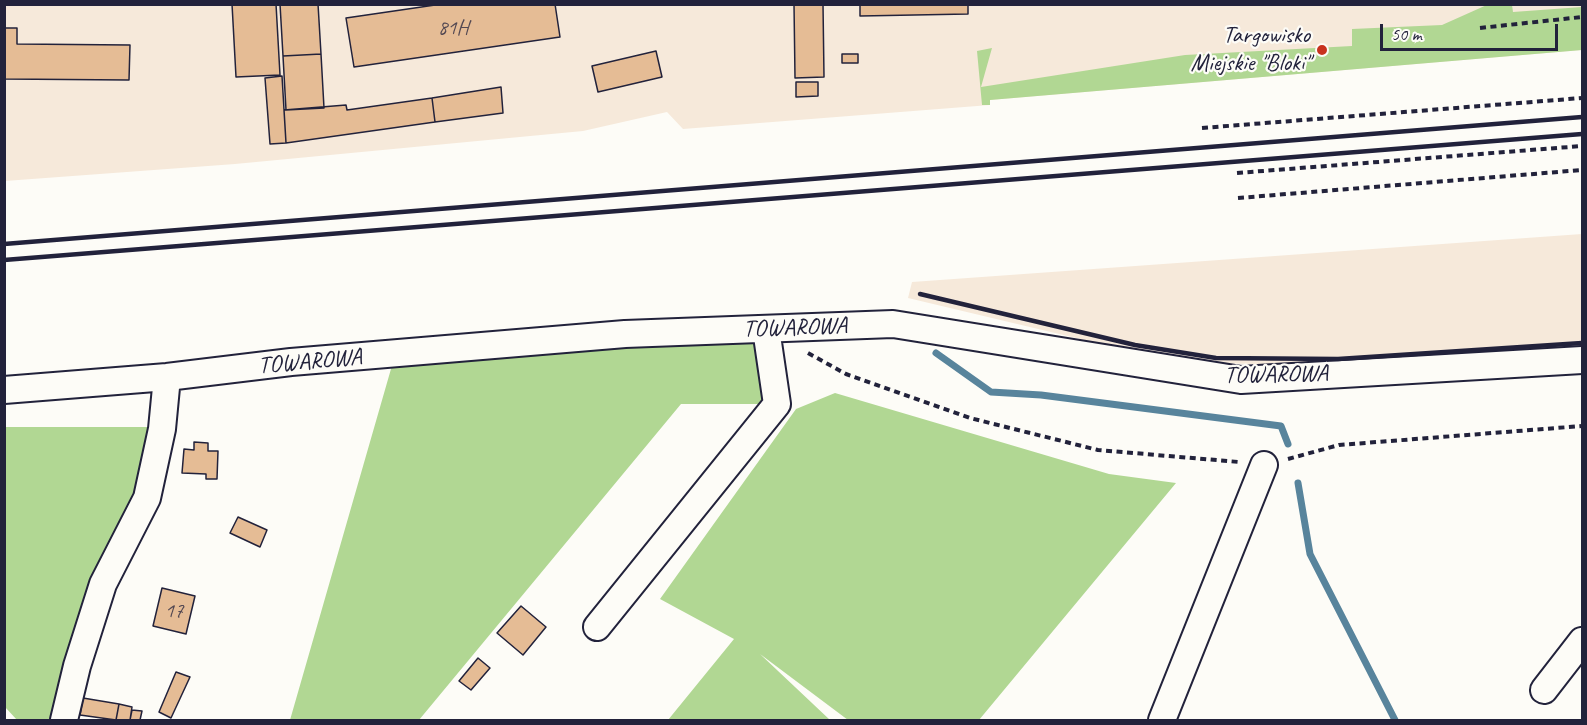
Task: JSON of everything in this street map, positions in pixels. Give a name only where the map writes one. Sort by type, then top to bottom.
[{"type":"street","name":"TOWAROWA","points":[[4,390],[167,377],[291,362],[625,334],[893,324],[1241,380],[1582,360]]},
{"type":"street","points":[[597,627],[777,404],[766,329]]},
{"type":"street","points":[[64,720],[77,666],[103,584],[147,498],[162,429],[167,377]]},
{"type":"street","points":[[1162,720],[1264,465]]},
{"type":"street","points":[[1544,690],[1582,641]]},
{"type":"path","points":[[1480,28],[1582,17]]},
{"type":"path","points":[[1202,128],[1582,98]]},
{"type":"path","points":[[1237,173],[1582,146]]},
{"type":"path","points":[[1238,198],[1582,170]]},
{"type":"path","points":[[806,351],[846,374],[970,417],[1098,450],[1264,465],[1339,446],[1582,426]]},
{"type":"shaded area","points":[[5,5],[1582,5],[1582,50],[990,100],[990,105],[683,129],[667,112],[583,131],[235,164],[5,181]]},
{"type":"shaded area","points":[[1582,234],[1582,348],[1296,365],[1209,363],[1118,348],[908,298],[912,282]]},
{"type":"green space","points":[[1489,4],[1512,5],[1513,12],[1582,7],[1582,50],[990,100],[990,105],[982,105],[977,51],[992,48],[981,87],[1185,55],[1352,46],[1352,29],[1442,25]]},
{"type":"green space","points":[[766,329],[777,404],[681,404],[419,720],[290,720],[395,355]]},
{"type":"green space","points":[[835,393],[1109,474],[1176,483],[979,720],[848,720],[760,654],[830,720],[668,720],[734,639],[660,599],[796,409]]},
{"type":"green space","points":[[4,427],[157,427],[142,484],[55,720],[17,720],[5,707]]},
{"type":"building","points":[[232,4],[276,4],[280,75],[236,77]]},
{"type":"building","points":[[280,4],[318,4],[321,54],[283,56]]},
{"type":"building","points":[[442,4],[555,4],[560,37],[354,67],[346,18]]},
{"type":"building","points":[[794,4],[823,4],[824,77],[795,78]]},
{"type":"building","points":[[860,4],[968,4],[968,14],[860,16]]},
{"type":"building","points":[[4,28],[17,28],[17,44],[130,45],[129,80],[4,79]]},
{"type":"building","points":[[656,51],[662,77],[598,92],[592,66]]},
{"type":"building","points":[[321,54],[324,108],[286,110],[283,56]]},
{"type":"building","points":[[842,54],[858,54],[858,63],[842,63]]},
{"type":"building","points":[[282,76],[286,143],[270,144],[265,78]]},
{"type":"building","points":[[796,82],[818,82],[818,96],[796,97]]},
{"type":"building","points":[[501,87],[503,113],[435,122],[432,98]]},
{"type":"building","points":[[432,98],[435,122],[286,143],[284,110],[346,105],[347,110]]},
{"type":"building","points":[[194,442],[208,443],[208,451],[218,451],[217,479],[206,479],[206,474],[182,473],[184,449],[194,450]]},
{"type":"building","points":[[238,517],[267,530],[260,547],[230,533]]},
{"type":"building","points":[[162,588],[195,596],[186,634],[153,626]]},
{"type":"building","points":[[521,606],[546,627],[523,655],[497,633]]},
{"type":"building","points":[[478,658],[490,668],[471,690],[459,681]]},
{"type":"building","points":[[176,672],[190,677],[171,718],[159,712]]},
{"type":"building","points":[[83,698],[119,704],[116,720],[80,715]]},
{"type":"building","points":[[119,704],[132,707],[130,720],[116,720]]},
{"type":"building","points":[[132,710],[142,711],[140,720],[130,720]]},
{"type":"waterway","points":[[936,353],[991,392],[1041,395],[1281,426],[1288,444]]},
{"type":"waterway","points":[[1298,483],[1310,554],[1395,720]]},
{"type":"railway","points":[[4,244],[1582,117]]},
{"type":"railway","points":[[4,260],[1582,134]]},
{"type":"railway","points":[[920,294],[1135,345],[1216,358],[1338,359],[1582,343]]},
{"type":"place","name":"Targowisko Miejskie \"Bloki\"","points":[[1322,50]]}]
